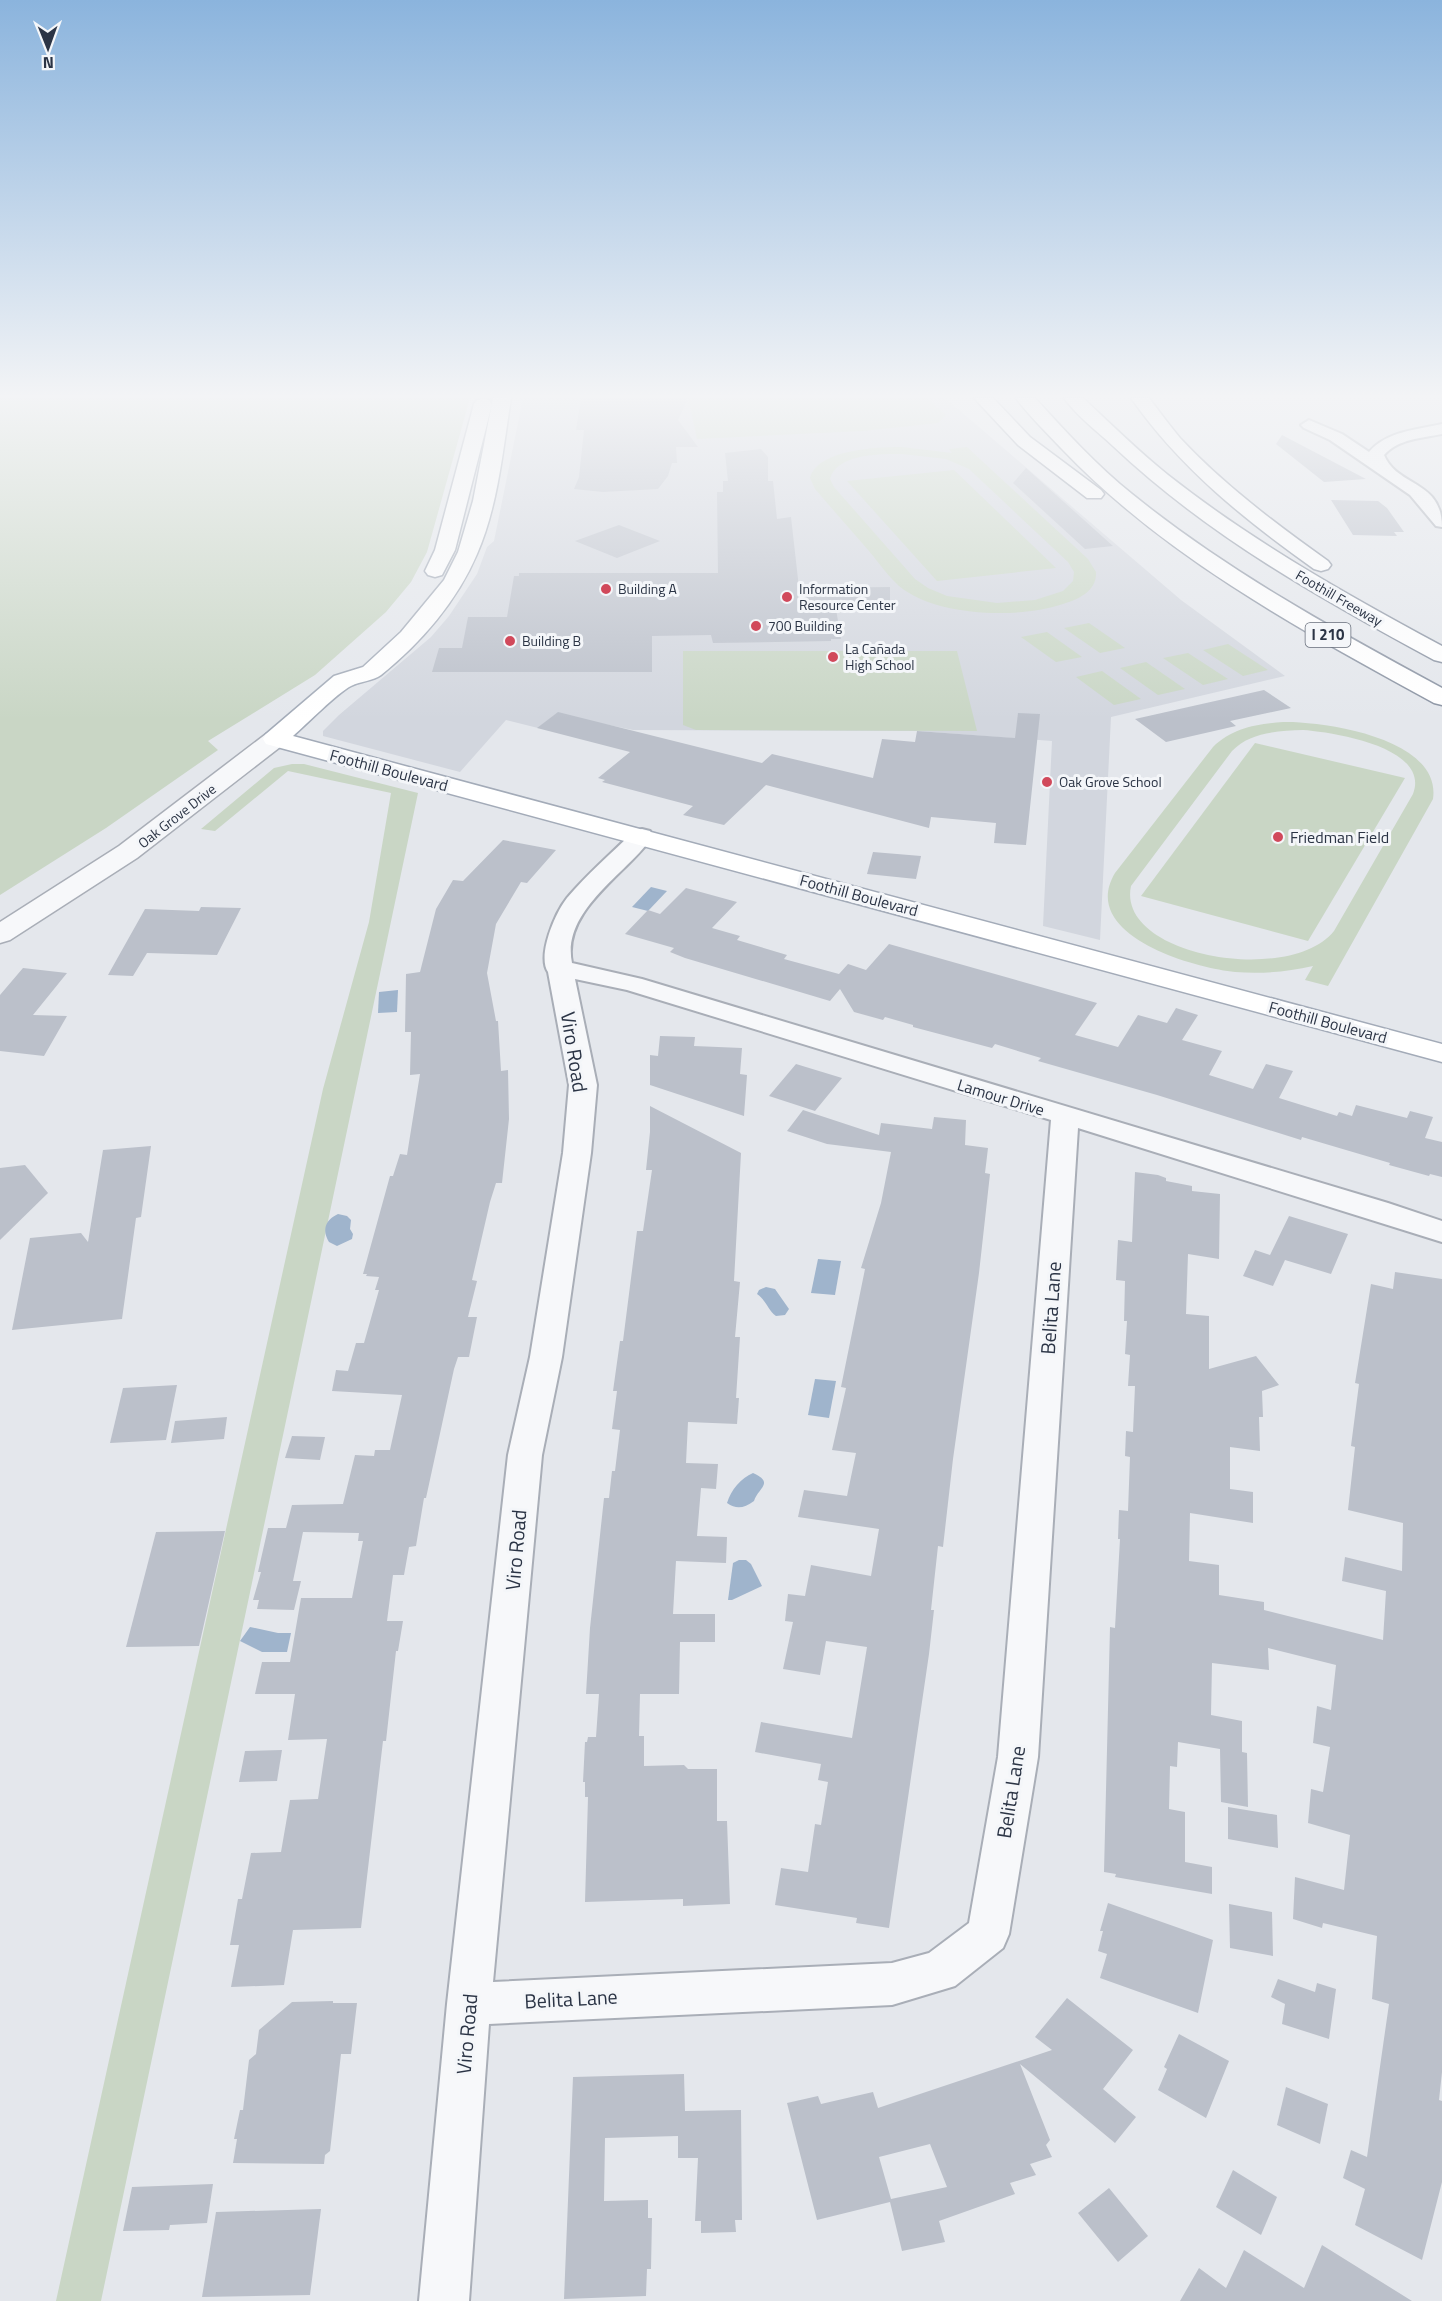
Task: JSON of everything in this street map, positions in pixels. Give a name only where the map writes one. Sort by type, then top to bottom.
[{"type":"main road","points":[[425,584],[442,560],[456,505]]},
{"type":"main road","name":"Oak Grove Drive","points":[[275,739],[342,681],[371,672],[437,605],[461,570],[481,505]]},
{"type":"main road","points":[[1109,505],[1217,565]]},
{"type":"main road","name":"I 210","points":[[1135,505],[1217,565],[1323,632],[1442,698]]},
{"type":"main road","name":"Foothill Freeway","points":[[1198,505],[1268,556],[1325,592],[1442,655]]},
{"type":"main road","points":[[1243,505],[1328,570],[1442,640]]},
{"type":"main road","name":"Oak Grove Drive","points":[[342,681],[346,670],[384,631]]},
{"type":"main road","name":"Foothill Boulevard","points":[[275,739],[1442,1053]]},
{"type":"street","points":[[1430,505],[1442,522]]},
{"type":"street","name":"Oak Grove Drive","points":[[0,934],[128,852],[275,739]]},
{"type":"street","name":"Viro Road","points":[[444,2301],[469,2004],[525,1455],[548,1346],[577,1153],[583,1085],[558,968],[556,948],[576,903],[642,836]]},
{"type":"street","name":"Lamour Drive","points":[[558,968],[633,984],[1378,1210],[1442,1232]]},
{"type":"street","name":"Belita Lane","points":[[469,2004],[892,1984],[940,1971],[988,1934],[1018,1757],[1065,1116]]},
{"type":"shaded area","name":"La Cañada High School","points":[[501,505],[1070,505],[1181,600],[1285,676],[1111,717],[1100,940],[1043,926],[1052,741],[917,731],[633,730],[556,714],[538,728],[506,720],[460,772],[323,736],[323,731],[339,715],[431,637],[449,616],[477,574],[487,547],[494,541]]},
{"type":"green space","points":[[0,505],[440,505],[427,552],[411,582],[386,612],[315,675],[208,741],[218,750],[106,828],[0,895]]},
{"type":"green space","points":[[829,505],[850,505],[915,579],[928,588],[947,596],[997,603],[1035,600],[1063,591],[1073,581],[1074,572],[1068,562],[1008,505],[1030,505],[1088,559],[1096,572],[1096,579],[1081,597],[1063,604],[1024,612],[979,612],[934,604],[915,596],[899,586]]},
{"type":"green space","points":[[869,505],[991,505],[1056,568],[937,581]]},
{"type":"green space","points":[[1089,623],[1125,648],[1100,653],[1064,628]]},
{"type":"green space","points":[[1047,632],[1082,657],[1056,662],[1021,637]]},
{"type":"green space","points":[[1228,644],[1268,670],[1243,676],[1203,650]]},
{"type":"green space","points":[[683,651],[957,651],[977,731],[696,730],[683,725]]},
{"type":"green space","points":[[1188,653],[1228,679],[1203,685],[1163,658]]},
{"type":"green space","points":[[1146,662],[1185,689],[1158,695],[1120,668]]},
{"type":"green space","points":[[1102,671],[1141,699],[1114,705],[1076,677]]},
{"type":"green space","points":[[1283,722],[1323,725],[1375,737],[1399,747],[1419,761],[1431,778],[1433,799],[1328,986],[1305,980],[1313,966],[1274,972],[1235,972],[1193,964],[1169,955],[1145,944],[1126,931],[1112,914],[1108,895],[1115,873],[1213,747],[1237,731]],"holes":[[[1303,730],[1335,734],[1376,745],[1407,764],[1415,778],[1413,794],[1334,931],[1312,948],[1282,957],[1246,959],[1210,955],[1177,946],[1150,930],[1134,910],[1131,886],[1232,751],[1256,736]]]},
{"type":"green space","name":"Friedman Field","points":[[1255,743],[1405,778],[1308,941],[1141,896]]},
{"type":"green space","points":[[304,764],[418,793],[101,2301],[56,2301],[323,1089],[369,922],[391,793],[288,771],[215,831],[201,829],[274,768]]},
{"type":"water","points":[[651,887],[667,891],[648,911],[632,907]]},
{"type":"water","points":[[398,990],[397,1012],[378,1013],[379,992]]},
{"type":"water","points":[[338,1214],[347,1216],[351,1220],[350,1229],[353,1234],[352,1239],[337,1246],[329,1242],[325,1229],[330,1219]]},
{"type":"water","points":[[818,1259],[841,1261],[835,1295],[811,1293]]},
{"type":"water","points":[[766,1287],[775,1289],[789,1309],[785,1315],[776,1316],[757,1294],[759,1290]]},
{"type":"water","points":[[815,1379],[836,1381],[829,1418],[808,1415]]},
{"type":"water","points":[[753,1473],[764,1483],[754,1501],[740,1507],[727,1503],[737,1485]]},
{"type":"water","points":[[746,1560],[751,1564],[762,1586],[728,1600],[733,1563]]},
{"type":"water","points":[[250,1627],[278,1633],[291,1633],[287,1652],[262,1652],[240,1641]]},
{"type":"building","points":[[717,505],[776,505],[777,519],[791,517],[799,588],[890,587],[890,603],[836,609],[841,639],[831,639],[831,641],[713,643],[711,635],[652,636],[652,672],[432,672],[439,648],[462,648],[468,617],[507,617],[514,576],[519,576],[519,573],[718,573]]},
{"type":"building","points":[[1037,505],[1068,505],[1113,546],[1085,549]]},
{"type":"building","points":[[1334,505],[1384,505],[1404,532],[1394,532],[1397,536],[1353,535]]},
{"type":"building","points":[[619,525],[660,541],[617,558],[575,541]]},
{"type":"building","points":[[1264,690],[1291,708],[1230,721],[1236,726],[1166,742],[1135,719]]},
{"type":"building","points":[[558,712],[762,763],[772,754],[873,778],[882,739],[915,742],[917,731],[1015,738],[1018,713],[1040,714],[1026,845],[994,843],[996,823],[931,817],[929,828],[766,785],[724,825],[683,815],[693,806],[602,782],[605,780],[598,778],[630,752],[537,728]]},
{"type":"building","points":[[503,840],[556,850],[527,883],[521,882],[496,924],[487,973],[496,1021],[498,1021],[501,1071],[508,1070],[509,1119],[502,1183],[496,1183],[490,1202],[472,1280],[477,1281],[468,1317],[477,1317],[469,1357],[458,1357],[454,1369],[426,1498],[424,1498],[416,1546],[409,1547],[404,1575],[393,1575],[387,1621],[403,1621],[398,1651],[396,1651],[386,1741],[383,1741],[361,1928],[293,1930],[284,1985],[231,1987],[239,1945],[230,1945],[238,1899],[242,1899],[251,1853],[281,1852],[290,1800],[318,1799],[327,1739],[288,1740],[295,1694],[255,1694],[262,1662],[290,1662],[301,1598],[352,1598],[363,1541],[358,1541],[359,1533],[303,1532],[293,1581],[301,1581],[294,1610],[257,1609],[259,1600],[253,1600],[261,1572],[258,1572],[268,1528],[286,1528],[292,1505],[343,1504],[355,1455],[374,1456],[375,1450],[390,1450],[402,1395],[332,1391],[336,1370],[348,1371],[356,1343],[364,1343],[379,1290],[375,1290],[379,1277],[363,1274],[390,1176],[393,1176],[400,1154],[407,1155],[420,1074],[410,1075],[411,1032],[405,1032],[406,974],[420,972],[436,909],[453,880],[463,881]]},
{"type":"building","points":[[873,852],[921,856],[916,879],[867,874]]},
{"type":"building","points":[[686,888],[737,902],[712,928],[740,936],[737,940],[787,955],[784,959],[839,974],[848,964],[866,970],[889,944],[1097,1003],[1075,1035],[1118,1047],[1138,1015],[1167,1023],[1176,1008],[1198,1015],[1182,1040],[1222,1051],[1209,1075],[1253,1089],[1266,1064],[1293,1071],[1279,1098],[1337,1116],[1339,1112],[1352,1116],[1356,1105],[1407,1118],[1410,1111],[1433,1117],[1425,1138],[1442,1142],[1442,1177],[1430,1174],[1429,1176],[1389,1165],[1390,1163],[1302,1137],[1301,1140],[1038,1061],[1041,1058],[995,1044],[992,1048],[913,1027],[913,1025],[885,1017],[883,1020],[854,1012],[840,989],[830,1001],[685,958],[670,952],[674,948],[625,934],[648,910],[660,914]]},
{"type":"building","points":[[201,907],[241,908],[217,955],[147,953],[133,976],[108,975],[145,909],[199,911]]},
{"type":"building","points":[[23,968],[67,973],[33,1015],[67,1016],[44,1056],[0,1051],[0,995]]},
{"type":"building","points":[[660,1036],[695,1037],[694,1046],[742,1048],[740,1074],[747,1075],[744,1116],[650,1085],[650,1055],[658,1056]]},
{"type":"building","points":[[796,1064],[842,1078],[815,1111],[769,1096]]},
{"type":"building","points":[[650,1106],[741,1153],[734,1281],[740,1282],[735,1337],[740,1337],[736,1398],[739,1398],[737,1424],[688,1422],[686,1463],[718,1464],[716,1489],[701,1488],[697,1536],[727,1537],[726,1563],[676,1561],[673,1614],[715,1614],[715,1642],[680,1642],[679,1694],[640,1694],[639,1736],[644,1736],[644,1766],[684,1765],[688,1769],[717,1769],[717,1821],[727,1821],[730,1904],[683,1906],[683,1899],[585,1902],[588,1797],[585,1797],[585,1782],[583,1782],[585,1742],[588,1737],[596,1737],[599,1694],[586,1694],[590,1628],[604,1498],[609,1498],[620,1430],[612,1429],[617,1391],[613,1391],[620,1341],[623,1341],[637,1231],[643,1231],[652,1170],[646,1170]]},
{"type":"building","points":[[803,1110],[879,1135],[881,1123],[932,1129],[934,1117],[966,1120],[965,1145],[988,1148],[985,1173],[990,1174],[979,1273],[943,1547],[938,1546],[929,1654],[889,1928],[856,1923],[857,1918],[775,1905],[781,1868],[808,1872],[815,1824],[821,1825],[828,1782],[818,1780],[821,1764],[755,1752],[761,1722],[852,1738],[867,1647],[826,1641],[820,1675],[783,1669],[793,1622],[785,1621],[788,1594],[805,1596],[811,1565],[871,1576],[879,1529],[798,1517],[804,1490],[847,1496],[856,1453],[832,1450],[846,1388],[841,1387],[865,1269],[861,1268],[881,1203],[891,1152],[827,1144],[787,1131]]},
{"type":"building","points":[[151,1146],[141,1217],[136,1218],[122,1319],[12,1330],[30,1238],[81,1233],[88,1242],[103,1150]]},
{"type":"building","points":[[25,1165],[48,1193],[0,1240],[0,1168]]},
{"type":"building","points":[[1135,1172],[1158,1175],[1166,1178],[1166,1181],[1192,1186],[1192,1191],[1220,1194],[1219,1259],[1188,1254],[1186,1314],[1209,1316],[1209,1369],[1256,1356],[1279,1385],[1262,1391],[1263,1417],[1259,1417],[1260,1451],[1230,1447],[1230,1489],[1253,1492],[1253,1523],[1190,1513],[1189,1561],[1219,1565],[1219,1595],[1264,1602],[1264,1610],[1383,1640],[1386,1591],[1342,1581],[1345,1557],[1402,1571],[1403,1523],[1348,1510],[1355,1447],[1351,1446],[1359,1384],[1355,1383],[1371,1284],[1393,1289],[1395,1272],[1442,1279],[1442,2072],[1439,2100],[1442,2101],[1442,2182],[1422,2260],[1355,2225],[1365,2189],[1343,2178],[1351,2150],[1367,2157],[1389,2004],[1372,1999],[1377,1936],[1323,1923],[1322,1928],[1293,1919],[1295,1877],[1344,1890],[1350,1835],[1308,1823],[1311,1789],[1323,1792],[1330,1747],[1313,1743],[1317,1706],[1331,1710],[1336,1665],[1268,1648],[1269,1670],[1212,1663],[1211,1715],[1242,1721],[1242,1752],[1247,1753],[1248,1807],[1221,1802],[1220,1749],[1178,1742],[1177,1767],[1170,1766],[1169,1809],[1185,1812],[1185,1862],[1212,1867],[1212,1894],[1115,1877],[1116,1874],[1104,1872],[1110,1627],[1115,1628],[1120,1539],[1118,1539],[1119,1510],[1128,1511],[1130,1457],[1125,1456],[1126,1431],[1133,1432],[1135,1386],[1128,1386],[1130,1355],[1125,1354],[1127,1321],[1124,1321],[1125,1281],[1116,1280],[1118,1240],[1132,1242]]},
{"type":"building","points":[[1289,1216],[1348,1234],[1331,1274],[1285,1260],[1273,1286],[1243,1276],[1255,1250],[1270,1255]]},
{"type":"building","points":[[177,1385],[166,1440],[110,1443],[123,1388]]},
{"type":"building","points":[[227,1417],[224,1439],[171,1443],[175,1421]]},
{"type":"building","points":[[292,1436],[325,1437],[320,1460],[285,1458]]},
{"type":"building","points":[[225,1531],[199,1646],[126,1647],[156,1532]]},
{"type":"building","points":[[282,1750],[277,1781],[239,1782],[245,1751]]},
{"type":"building","points":[[1228,1807],[1277,1815],[1278,1848],[1228,1839]]},
{"type":"building","points":[[1108,1903],[1213,1940],[1198,2013],[1100,1978],[1107,1954],[1098,1951],[1103,1931],[1100,1931]]},
{"type":"building","points":[[1229,1904],[1272,1912],[1273,1956],[1230,1948]]},
{"type":"building","points":[[1278,1979],[1315,1992],[1317,1983],[1336,1989],[1329,2039],[1282,2024],[1285,2004],[1271,1997]]},
{"type":"building","points":[[1067,1998],[1133,2050],[1103,2089],[1136,2117],[1115,2143],[1020,2064],[1050,2140],[1046,2145],[1052,2157],[1030,2164],[1036,2175],[1010,2183],[1015,2194],[939,2221],[945,2242],[902,2251],[890,2202],[817,2220],[787,2103],[818,2096],[821,2104],[873,2092],[878,2108],[1052,2050],[1035,2037]],"holes":[[[930,2144],[947,2187],[891,2199],[879,2157]]]},
{"type":"building","points":[[333,2001],[333,2003],[357,2003],[351,2054],[341,2054],[330,2151],[325,2155],[324,2164],[233,2163],[237,2139],[234,2139],[240,2110],[243,2110],[249,2060],[256,2054],[259,2030],[292,2002]]},
{"type":"building","points":[[1179,2034],[1229,2061],[1206,2118],[1158,2090],[1167,2069],[1164,2067]]},
{"type":"building","points":[[684,2074],[685,2111],[741,2110],[742,2220],[735,2220],[736,2232],[701,2233],[701,2221],[695,2221],[698,2158],[678,2158],[678,2136],[605,2138],[604,2201],[648,2200],[648,2218],[652,2218],[651,2269],[647,2269],[646,2296],[564,2299],[573,2077]]},
{"type":"building","points":[[1286,2087],[1328,2104],[1320,2144],[1277,2125]]},
{"type":"building","points":[[1233,2170],[1277,2197],[1261,2235],[1216,2207]]},
{"type":"building","points":[[213,2184],[207,2223],[170,2225],[169,2230],[123,2231],[132,2187]]},
{"type":"building","points":[[1109,2188],[1148,2236],[1118,2262],[1078,2213]]},
{"type":"building","points":[[321,2209],[310,2295],[202,2297],[216,2212]]},
{"type":"building","points":[[1322,2245],[1412,2301],[1180,2301],[1199,2268],[1226,2288],[1244,2250],[1304,2288]]},
{"type":"place","name":"Building A","points":[[606,589]]},
{"type":"place","name":"Information Resource Center","points":[[787,597]]},
{"type":"place","name":"700 Building","points":[[756,626]]},
{"type":"place","name":"Building B","points":[[510,641]]},
{"type":"place","name":"La Cañada High School","points":[[833,657]]},
{"type":"place","name":"Oak Grove School","points":[[1047,782]]},
{"type":"place","name":"Friedman Field","points":[[1278,837]]}]
